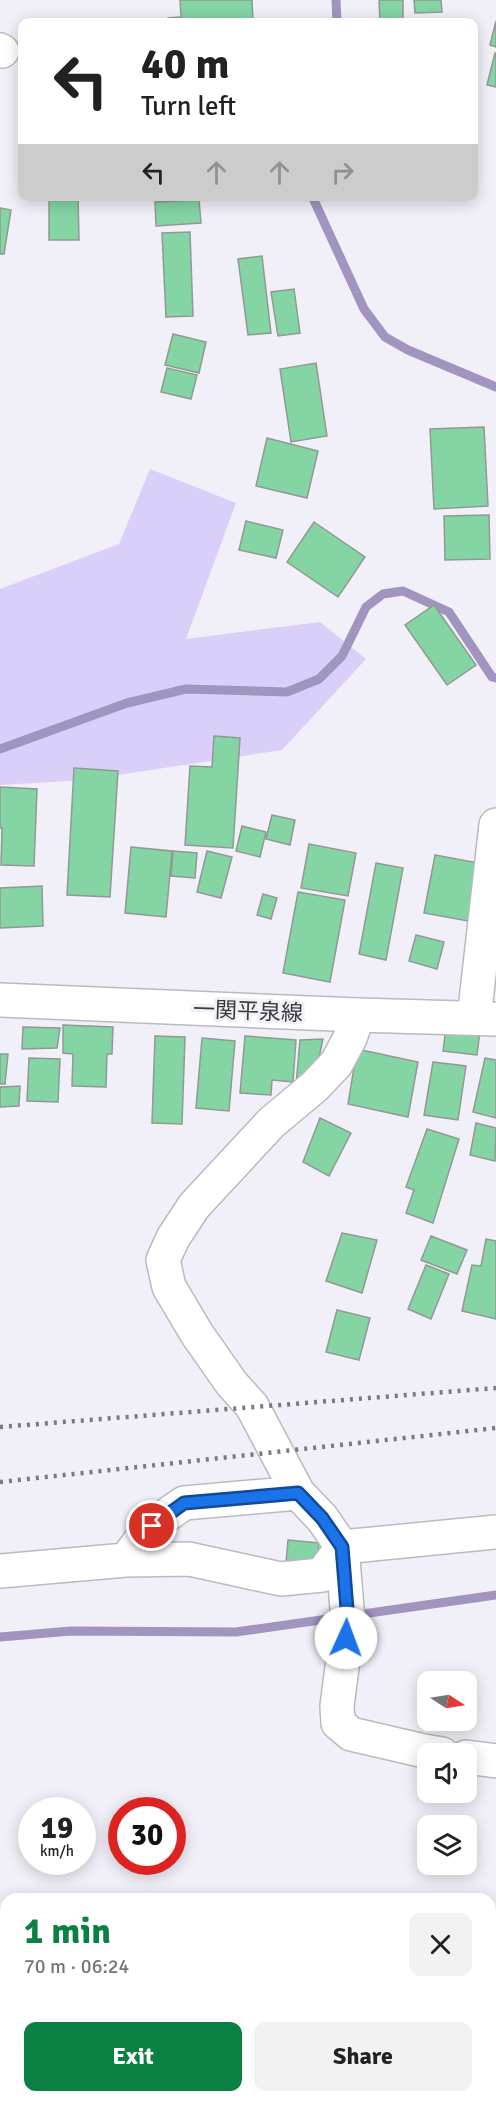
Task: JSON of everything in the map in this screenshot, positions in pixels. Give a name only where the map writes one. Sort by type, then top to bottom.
[{"type":"street","points":[[485,1019],[496,825]]},
{"type":"street","name":"一関平泉線","points":[[0,1000],[485,1019]]},
{"type":"street","points":[[358,1015],[350,1038],[336,1064],[314,1088],[271,1123],[194,1206],[173,1238],[163,1260],[169,1287],[203,1343],[232,1384],[252,1406],[298,1493],[322,1518],[343,1559],[348,1621],[337,1706],[339,1723],[351,1734],[417,1749]]},
{"type":"street","points":[[126,1560],[152,1526],[184,1503],[298,1493]]},
{"type":"street","points":[[0,1571],[126,1560],[189,1559],[281,1579],[322,1575],[343,1559],[496,1532]]},
{"type":"street","points":[[477,1758],[496,1761]]},
{"type":"shaded area","points":[[150,469],[236,503],[186,639],[320,622],[366,659],[282,750],[85,780],[0,785],[0,589],[119,544]]},
{"type":"building","points":[[180,0],[252,0],[253,18],[168,18],[181,17]]},
{"type":"building","points":[[379,0],[403,0],[403,18],[380,18]]},
{"type":"building","points":[[414,0],[441,0],[442,12],[415,13]]},
{"type":"building","points":[[496,21],[496,47],[490,45]]},
{"type":"building","points":[[496,53],[496,87],[487,85]]},
{"type":"building","points":[[49,201],[78,201],[79,240],[49,240]]},
{"type":"building","points":[[199,201],[201,223],[156,226],[155,202]]},
{"type":"building","points":[[0,208],[11,210],[4,254],[0,254]]},
{"type":"building","points":[[190,232],[193,316],[166,317],[162,233]]},
{"type":"building","points":[[262,256],[271,333],[248,335],[238,259]]},
{"type":"building","points":[[294,289],[300,333],[278,336],[271,292]]},
{"type":"building","points":[[173,334],[206,342],[199,373],[165,365]]},
{"type":"building","points":[[316,363],[327,436],[291,442],[280,369]]},
{"type":"building","points":[[167,368],[197,375],[191,399],[161,392]]},
{"type":"building","points":[[484,427],[488,506],[434,509],[430,429]]},
{"type":"building","points":[[267,438],[318,451],[307,498],[256,486]]},
{"type":"building","points":[[489,515],[490,559],[445,560],[444,516]]},
{"type":"building","points":[[246,521],[283,530],[276,558],[239,550]]},
{"type":"building","points":[[314,522],[365,557],[338,597],[287,562]]},
{"type":"building","points":[[434,605],[476,665],[447,685],[405,625]]},
{"type":"building","points":[[214,736],[240,738],[233,848],[185,845],[190,766],[212,767]]},
{"type":"building","points":[[74,768],[118,771],[110,897],[67,895]]},
{"type":"building","points":[[0,787],[37,789],[34,866],[1,865]]},
{"type":"building","points":[[272,815],[295,820],[290,845],[266,839]]},
{"type":"building","points":[[242,826],[266,832],[260,857],[236,851]]},
{"type":"building","points":[[309,844],[356,853],[348,896],[301,888]]},
{"type":"building","points":[[131,847],[172,851],[166,917],[125,913]]},
{"type":"building","points":[[173,851],[197,853],[195,878],[171,876]]},
{"type":"building","points":[[207,851],[232,857],[221,898],[197,892]]},
{"type":"building","points":[[435,855],[484,864],[473,922],[424,913]]},
{"type":"building","points":[[376,863],[403,868],[386,960],[359,954]]},
{"type":"building","points":[[42,886],[43,926],[0,928],[0,888]]},
{"type":"building","points":[[298,892],[345,900],[330,982],[283,973]]},
{"type":"building","points":[[263,894],[277,898],[271,919],[257,915]]},
{"type":"building","points":[[416,935],[444,942],[437,969],[409,961]]},
{"type":"building","points":[[63,1025],[113,1027],[112,1054],[107,1054],[106,1087],[72,1086],[73,1054],[63,1053]]},
{"type":"building","points":[[23,1027],[60,1028],[57,1048],[22,1049]]},
{"type":"building","points":[[446,1027],[480,1031],[477,1055],[443,1051]]},
{"type":"building","points":[[155,1036],[185,1037],[182,1124],[152,1123]]},
{"type":"building","points":[[245,1036],[296,1040],[293,1082],[272,1080],[271,1095],[240,1093]]},
{"type":"building","points":[[202,1038],[235,1041],[229,1111],[196,1108]]},
{"type":"building","points":[[323,1039],[316,1071],[296,1085],[300,1040]]},
{"type":"building","points":[[357,1049],[418,1062],[408,1117],[348,1104]]},
{"type":"building","points":[[0,1054],[8,1054],[5,1084],[0,1084]]},
{"type":"building","points":[[29,1058],[60,1059],[58,1102],[27,1101]]},
{"type":"building","points":[[485,1058],[496,1060],[496,1118],[473,1112]]},
{"type":"building","points":[[433,1062],[466,1066],[458,1120],[424,1115]]},
{"type":"building","points":[[20,1086],[19,1106],[0,1107],[0,1087]]},
{"type":"building","points":[[320,1118],[351,1133],[329,1176],[303,1162]]},
{"type":"building","points":[[476,1123],[496,1128],[495,1161],[470,1155]]},
{"type":"building","points":[[427,1129],[459,1139],[433,1223],[406,1213],[414,1190],[406,1187]]},
{"type":"building","points":[[342,1233],[377,1240],[362,1293],[326,1281]]},
{"type":"building","points":[[431,1236],[467,1250],[457,1274],[421,1260]]},
{"type":"building","points":[[486,1239],[496,1241],[496,1319],[462,1311],[472,1265],[481,1266]]},
{"type":"building","points":[[426,1265],[449,1274],[431,1319],[408,1309]]},
{"type":"building","points":[[337,1310],[370,1318],[359,1360],[326,1352]]},
{"type":"building","points":[[288,1540],[319,1543],[317,1566],[286,1563]]},
{"type":"waterway","points":[[336,0],[337,18]]},
{"type":"waterway","points":[[314,201],[364,309],[385,337],[408,350],[496,387]]},
{"type":"waterway","points":[[0,749],[127,703],[186,689],[287,692],[319,679],[342,656],[366,607],[383,594],[403,591],[449,612],[492,677],[496,678]]},
{"type":"waterway","points":[[0,1637],[71,1631],[236,1632],[496,1595]]},
{"type":"railway","points":[[0,1427],[496,1388]]},
{"type":"railway","points":[[0,1482],[496,1428]]},
{"type":"route","points":[[152,1526],[184,1503],[298,1493],[322,1518],[342,1547],[348,1621],[346,1638]]}]
